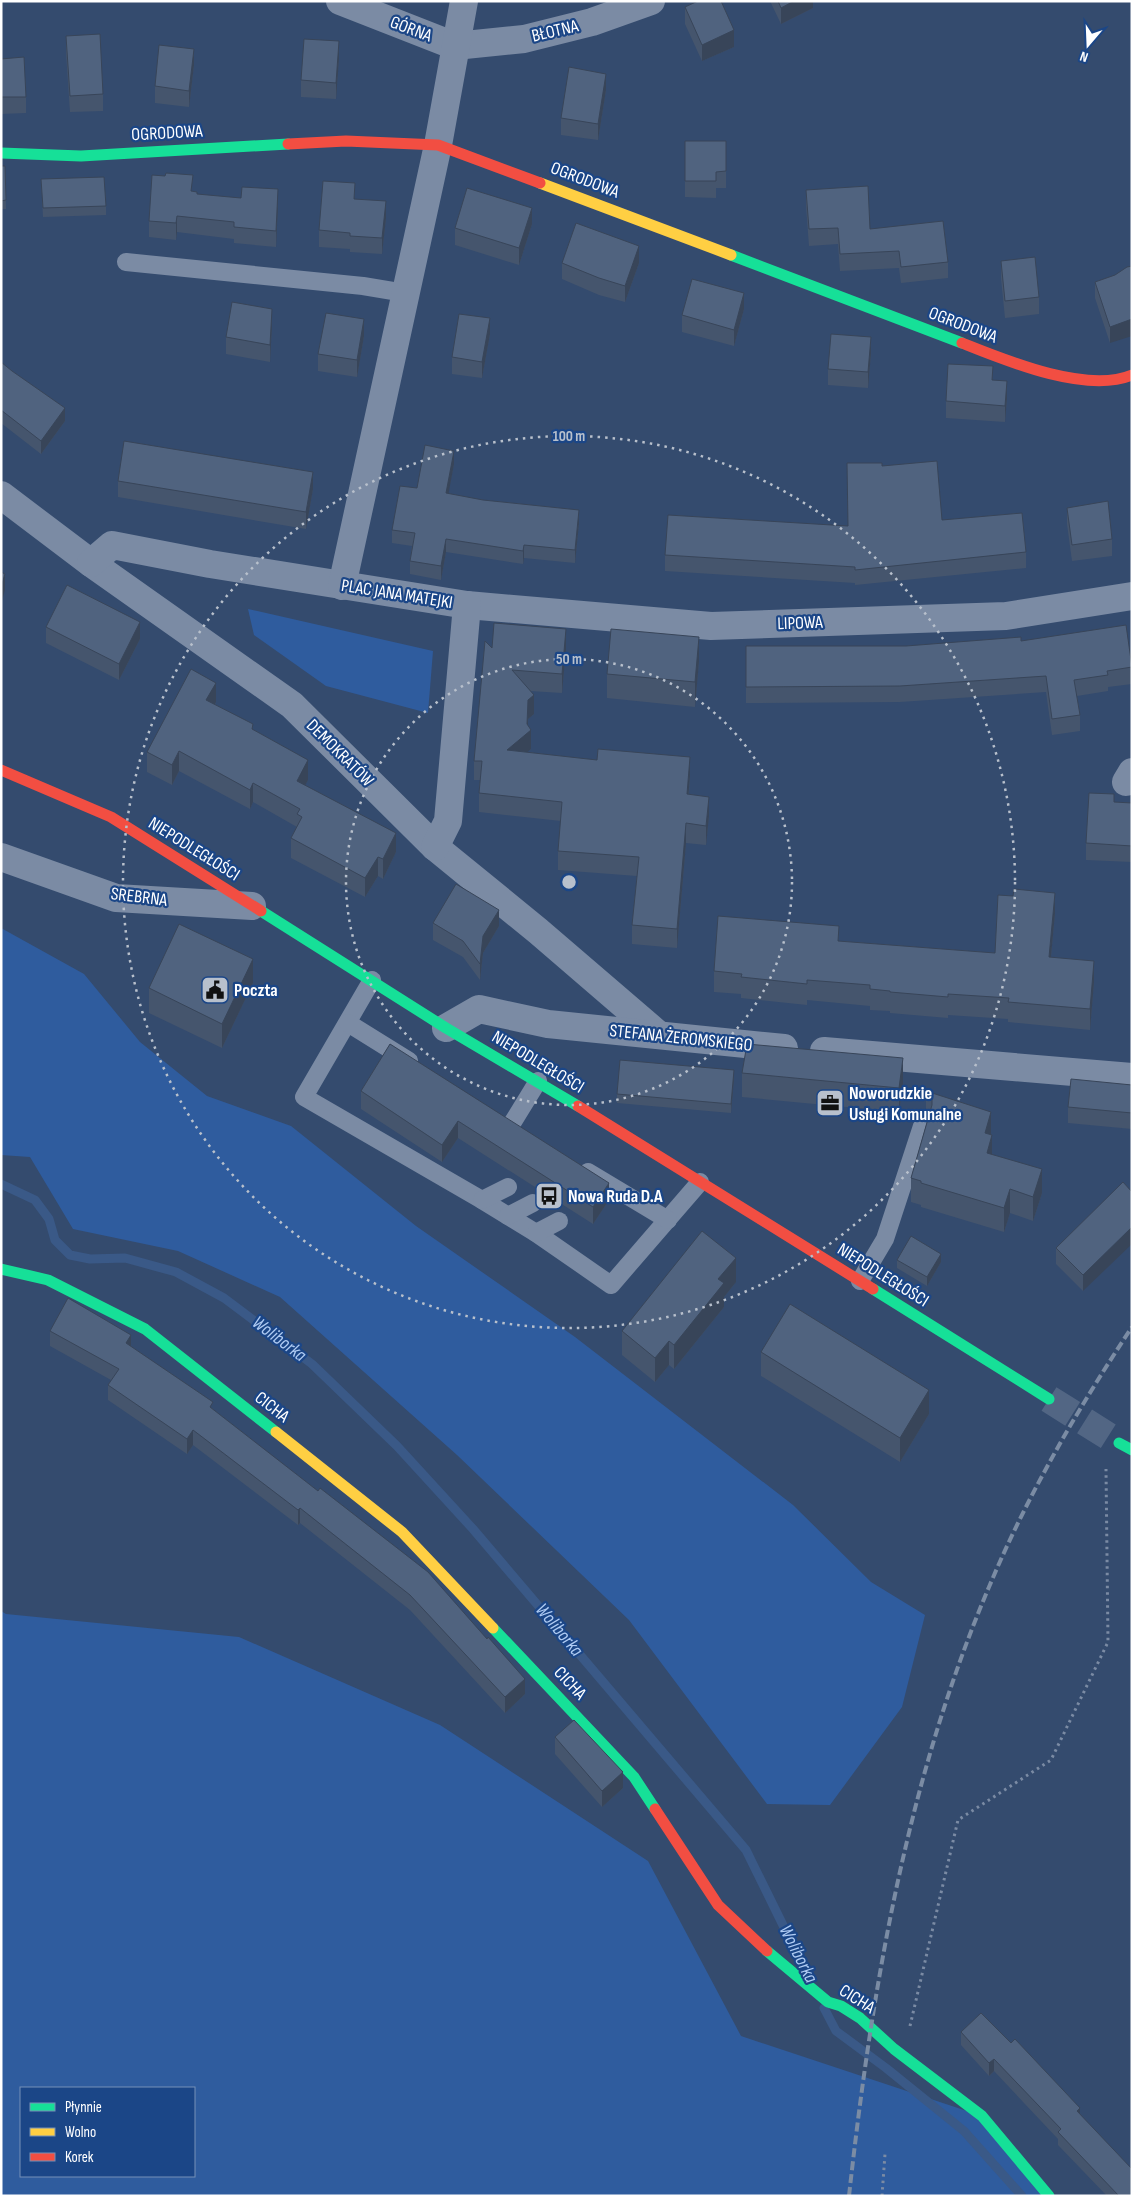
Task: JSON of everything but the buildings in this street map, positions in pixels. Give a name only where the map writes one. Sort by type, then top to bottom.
[{"type":"street","name":"GÓRNA","points":[[340,1],[455,46]]},
{"type":"street","points":[[342,586],[438,145],[464,1]]},
{"type":"street","name":"BŁOTNA","points":[[455,46],[524,39],[592,22],[651,1]]},
{"type":"street","name":"OGRODOWA","points":[[1,153],[81,156],[346,141],[438,145],[639,219],[1000,358],[1070,379],[1120,380],[1132,375]]},
{"type":"street","name":"DEMOKRATÓW","points":[[1,495],[91,562],[292,705],[435,847],[538,931],[659,1035]]},
{"type":"street","name":"PLAC JANA MATEJKI","points":[[91,562],[112,545],[210,564],[467,605],[448,821],[435,847]]},
{"type":"street","name":"LIPOWA","points":[[467,605],[711,626],[1006,616],[1132,596]]},
{"type":"street","name":"NIEPODLEGŁOŚCI","points":[[1,770],[112,817],[446,1028],[538,1081],[1049,1399]]},
{"type":"street","name":"SREBRNA","points":[[1,857],[116,898],[252,906]]},
{"type":"street","name":"STEFANA ŻEROMSKIEGO","points":[[446,1028],[479,1010],[548,1024],[738,1044],[1132,1077]]},
{"type":"street","name":"CICHA","points":[[1,1269],[48,1280],[145,1329],[402,1532],[634,1777],[718,1905],[784,1967],[828,2002],[850,2011],[903,2056],[982,2116],[1049,2196]]},
{"type":"street","points":[[1119,1443],[1132,1450]]},
{"type":"lane","points":[[126,262],[363,286],[405,293]]},
{"type":"lane","points":[[372,980],[304,1097],[536,1233],[611,1285],[700,1182]]},
{"type":"lane","points":[[348,1023],[421,1069]]},
{"type":"lane","points":[[511,1125],[538,1081]]},
{"type":"lane","points":[[494,1115],[528,1135]]},
{"type":"lane","points":[[860,1281],[885,1239],[922,1126]]},
{"type":"lane","points":[[570,1161],[668,1220]]},
{"type":"lane","points":[[482,1200],[508,1188]]},
{"type":"lane","points":[[508,1216],[532,1203]]},
{"type":"lane","points":[[536,1233],[559,1221]]},
{"type":"path","points":[[903,2056],[958,1820],[1051,1760],[1108,1642],[1106,1463]]},
{"type":"path","points":[[882,2196],[885,2154]]},
{"type":"shaded area","points":[[248,609],[433,651],[428,713],[326,686],[254,635]]},
{"type":"shaded area","points":[[1,928],[84,974],[140,1042],[207,1096],[291,1126],[416,1226],[575,1337],[793,1505],[871,1582],[925,1615],[902,1707],[830,1805],[767,1804],[629,1620],[457,1455],[280,1297],[178,1251],[73,1229],[30,1157],[1,1155]]},
{"type":"shaded area","points":[[1,1611],[6,1614],[239,1637],[440,1725],[648,1861],[741,2036],[982,2116],[1049,2196],[1,2196]]},
{"type":"waterway","name":"Woliborka","points":[[1,1184],[35,1200],[49,1219],[55,1240],[70,1255],[90,1259],[125,1258],[176,1272],[224,1298],[312,1364],[397,1446],[473,1529],[746,1850],[807,1974]]},
{"type":"waterway","name":"Woliborka","points":[[824,2008],[836,2031],[886,2068],[964,2131],[1022,2196]]},
{"type":"tunnel","points":[[1049,1399],[1119,1443]]},
{"type":"railway","points":[[849,2196],[869,2040],[897,1886],[936,1734],[960,1660],[989,1587],[1036,1487],[1092,1390],[1132,1327]]},
{"type":"traffic: fast","points":[[1,153],[81,156],[288,144]]},
{"type":"traffic: fast","points":[[731,255],[962,343]]},
{"type":"traffic: fast","points":[[261,911],[446,1028],[578,1106]]},
{"type":"traffic: fast","points":[[1,1269],[48,1280],[145,1329],[276,1432]]},
{"type":"traffic: fast","points":[[873,1289],[1049,1399]]},
{"type":"traffic: fast","points":[[1119,1443],[1132,1450]]},
{"type":"traffic: fast","points":[[493,1628],[634,1777],[655,1809]]},
{"type":"traffic: fast","points":[[767,1951],[828,2002],[841,2006],[860,2018],[894,2049],[982,2116],[1049,2196]]},
{"type":"traffic: slow","points":[[540,183],[731,255]]},
{"type":"traffic: slow","points":[[276,1432],[402,1532],[493,1628]]},
{"type":"traffic: jam","points":[[288,144],[346,141],[438,145],[540,183]]},
{"type":"traffic: jam","points":[[962,343],[1023,366],[1070,378],[1092,381],[1113,380],[1132,375]]},
{"type":"traffic: jam","points":[[1,770],[111,817],[261,911]]},
{"type":"traffic: jam","points":[[578,1106],[873,1289]]},
{"type":"traffic: jam","points":[[655,1809],[718,1905],[767,1951]]},
{"type":"place","name":"Poczta","points":[[215,990]]},
{"type":"place","name":"Noworudzkie Usługi Komunalne","points":[[830,1103]]},
{"type":"place","name":"Nowa Ruda D.A","points":[[549,1196]]}]
